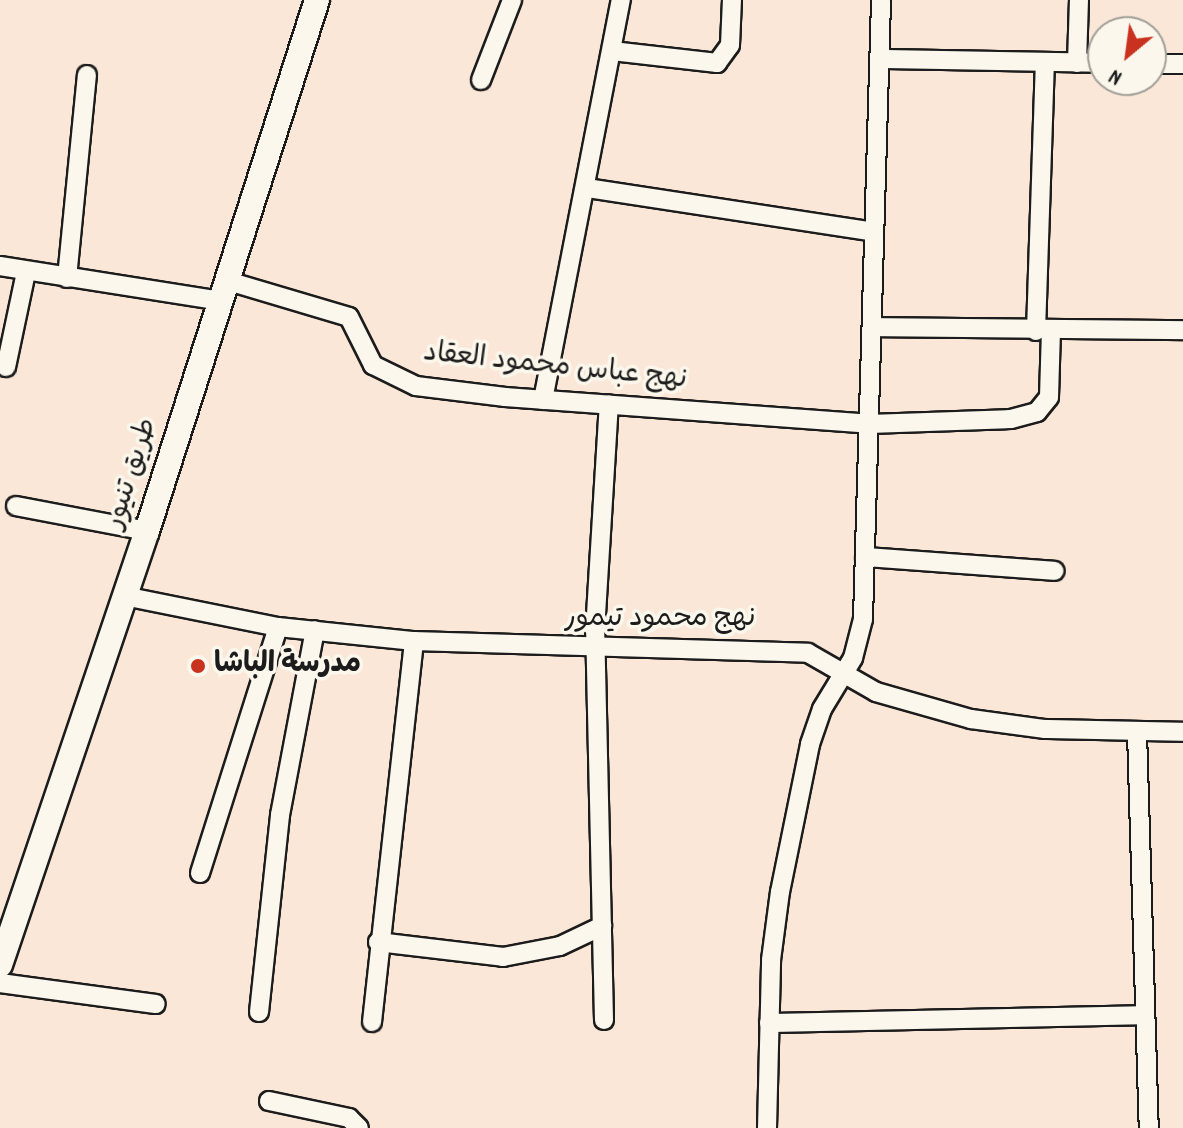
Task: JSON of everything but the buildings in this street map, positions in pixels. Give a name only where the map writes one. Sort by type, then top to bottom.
[{"type":"main road","name":"طريق تنيور","points":[[0,965],[4,939],[147,531],[317,0]]},
{"type":"street","points":[[481,80],[512,0]]},
{"type":"street","points":[[543,400],[587,188],[621,0]]},
{"type":"street","points":[[612,51],[717,63],[730,45],[732,0]]},
{"type":"street","points":[[767,1128],[771,960],[794,817],[822,709],[859,643],[865,557],[881,0]]},
{"type":"street","points":[[1077,63],[1079,0]]},
{"type":"street","points":[[880,59],[1087,63]]},
{"type":"street","name":"نهج عباس محمود العقاد","points":[[225,291],[349,317],[365,355],[388,375],[416,386],[543,400],[869,424],[1011,419],[1037,412],[1049,397],[1043,331],[1045,63]]},
{"type":"street","points":[[67,278],[87,75]]},
{"type":"street","points":[[587,188],[874,232]]},
{"type":"street","points":[[0,266],[67,278],[225,291]]},
{"type":"street","points":[[6,367],[26,272]]},
{"type":"street","points":[[872,327],[1183,330]]},
{"type":"street","points":[[604,1020],[597,650],[609,404]]},
{"type":"street","points":[[16,506],[147,531]]},
{"type":"street","points":[[865,557],[1054,571]]},
{"type":"street","name":"نهج محمود تيمور","points":[[124,596],[278,627],[414,641],[597,650],[770,648],[815,654],[843,673],[910,705],[971,719],[1137,732],[1183,732]]},
{"type":"street","points":[[200,873],[278,627]]},
{"type":"street","points":[[259,1012],[280,815],[315,630]]},
{"type":"street","points":[[372,1022],[378,942],[414,641]]},
{"type":"street","points":[[1137,732],[1143,1015],[1149,1128]]},
{"type":"street","points":[[378,942],[503,957],[560,946],[602,926]]},
{"type":"street","points":[[0,983],[156,1004]]},
{"type":"street","points":[[769,1023],[1143,1015]]},
{"type":"street","points":[[269,1101],[349,1118],[359,1128]]},
{"type":"place","name":"مدرسة الباشا","points":[[198,666]]}]
